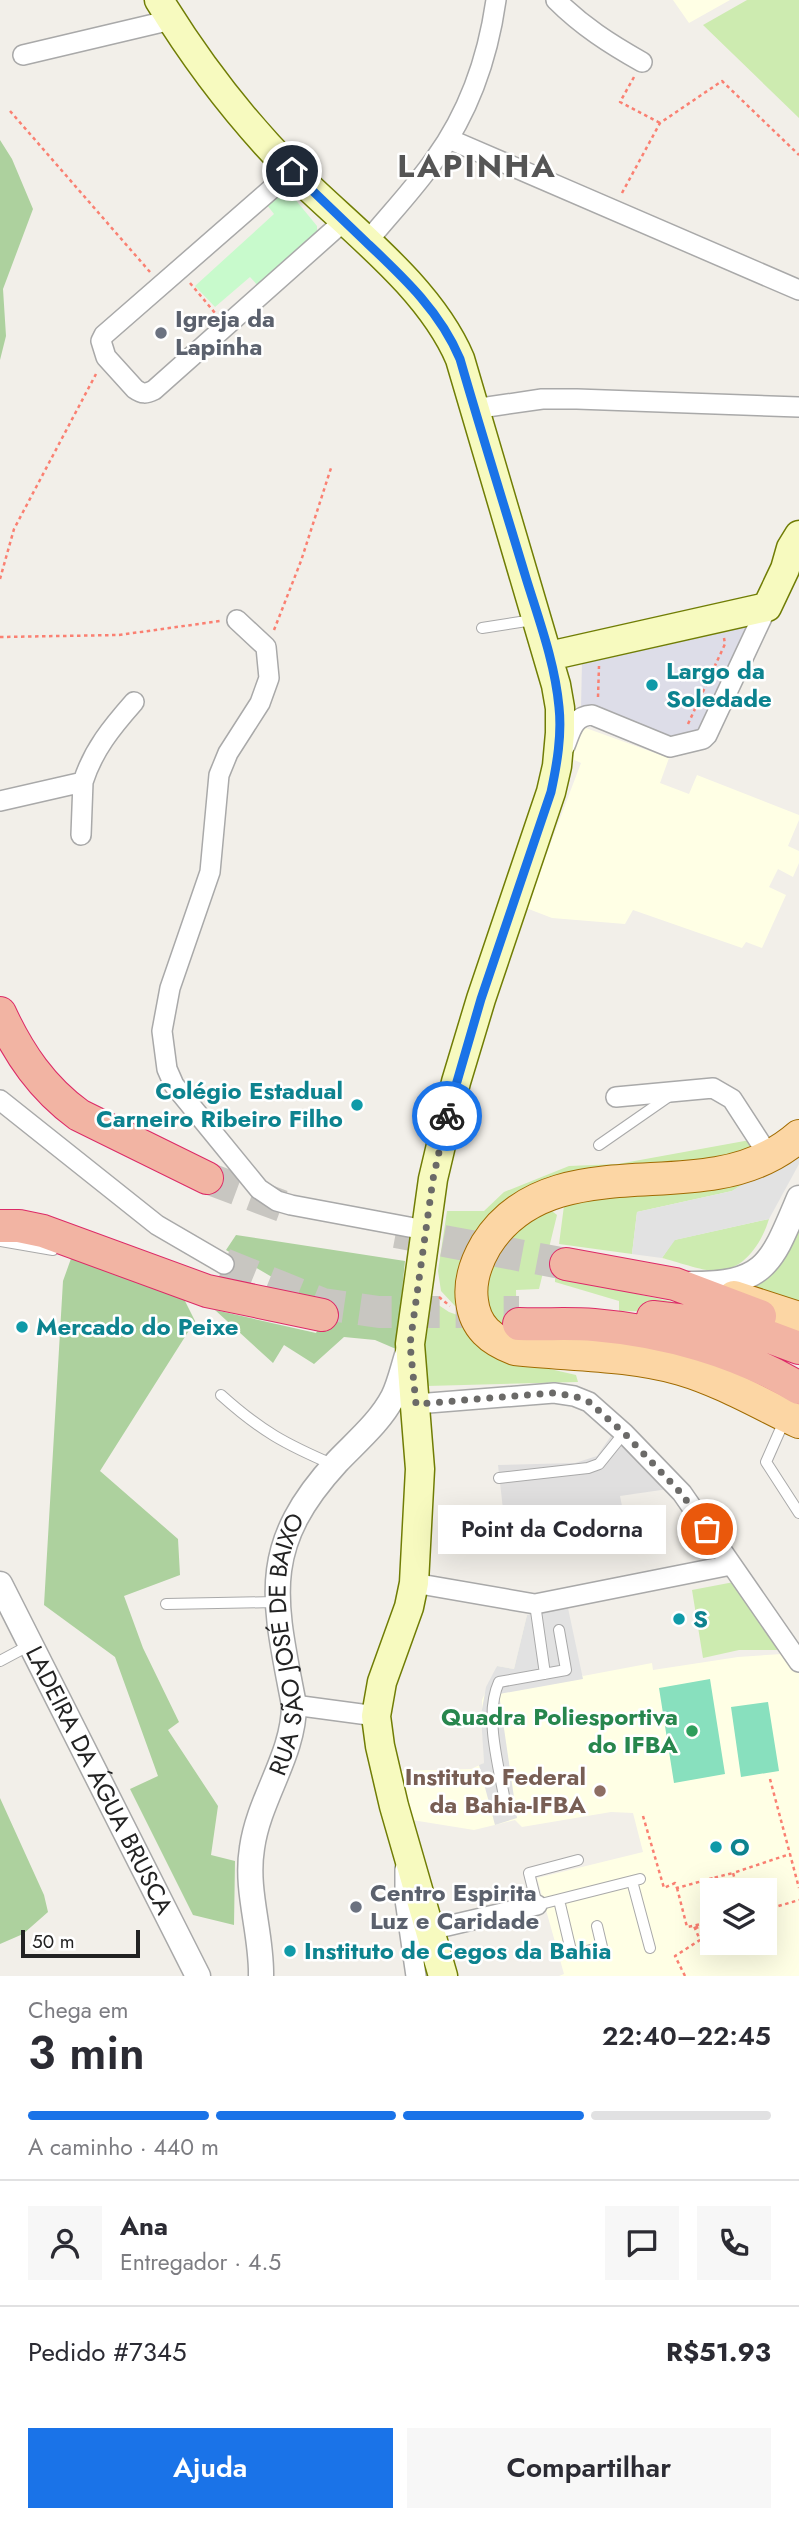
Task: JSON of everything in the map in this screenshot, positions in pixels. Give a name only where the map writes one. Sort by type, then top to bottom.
[{"type":"highway","points":[[0,1013],[22,1055],[39,1079],[63,1103],[79,1115],[207,1178]]},
{"type":"highway","points":[[0,1226],[19,1226],[43,1231],[207,1290],[322,1315]]},
{"type":"highway","points":[[566,1264],[675,1284],[799,1335]]},
{"type":"highway","points":[[795,1409],[756,1366],[677,1339],[629,1329],[519,1318],[663,1317],[745,1328],[799,1348]]},
{"type":"highway","points":[[684,1320],[758,1343],[799,1361]]},
{"type":"main road","points":[[165,10],[204,69],[236,109],[292,171],[420,296],[444,326],[460,359],[549,656],[560,708],[556,766],[551,792],[481,999],[456,1082],[433,1179],[404,1401],[420,1469],[414,1583],[409,1607],[382,1682],[376,1716],[380,1746],[405,1844],[443,1976]]},
{"type":"main road","points":[[549,656],[767,607],[792,563],[791,548],[799,536]]},
{"type":"main road","points":[[795,1409],[681,1369],[617,1357],[528,1351],[503,1345],[495,1341],[480,1325],[471,1297],[474,1270],[491,1238],[507,1221],[530,1204],[556,1191],[603,1182],[688,1177],[743,1168],[784,1155],[799,1136]]},
{"type":"main road","points":[[675,1284],[750,1300],[799,1318]]},
{"type":"street","points":[[366,242],[434,161],[449,139],[479,77],[488,46],[496,0]]},
{"type":"street","points":[[556,0],[573,18],[604,41],[642,62]]},
{"type":"street","points":[[23,55],[165,10]]},
{"type":"street","points":[[449,139],[799,290]]},
{"type":"street","points":[[292,171],[104,335],[101,341],[106,356],[135,389],[141,393],[154,390],[344,221]]},
{"type":"street","points":[[474,408],[507,402],[565,399],[799,407]]},
{"type":"street","points":[[556,766],[574,723],[586,715],[664,745],[677,746],[703,739],[767,607]]},
{"type":"street","points":[[237,620],[266,647],[269,678],[260,703],[222,765],[216,787],[210,872],[170,988],[163,1022],[163,1048],[167,1069],[184,1100],[259,1189],[270,1197],[291,1205],[425,1230]]},
{"type":"street","points":[[81,835],[83,782],[88,766],[97,748],[134,702]]},
{"type":"street","points":[[0,802],[83,782]]},
{"type":"street","points":[[616,1097],[713,1088],[732,1099],[784,1155]]},
{"type":"street","points":[[0,1100],[157,1224],[224,1264]]},
{"type":"street","points":[[675,1284],[718,1285],[734,1282],[760,1270],[778,1245],[799,1198]]},
{"type":"street","points":[[404,1401],[554,1393],[589,1402],[624,1433],[681,1493],[799,1662]]},
{"type":"street","name":"RUA SÃO JOSÉ DE BAIXO","points":[[261,1976],[250,1883],[251,1848],[263,1805],[293,1730],[294,1705],[276,1602],[279,1569],[288,1533],[309,1496],[335,1465],[404,1401]]},
{"type":"street","points":[[414,1583],[535,1604],[731,1565]]},
{"type":"street","name":"LADEIRA DA ÁGUA BRUSCA","points":[[0,1584],[198,1976]]},
{"type":"street","points":[[294,1705],[376,1716]]},
{"type":"street","points":[[405,1844],[405,1900],[416,1976]]},
{"type":"street","points":[[430,1930],[537,1905]]},
{"type":"lane","points":[[482,628],[538,619]]},
{"type":"lane","points":[[599,1145],[676,1091]]},
{"type":"lane","points":[[0,1241],[54,1250]]},
{"type":"lane","points":[[221,1395],[252,1423],[281,1442],[335,1465]]},
{"type":"lane","points":[[795,1409],[766,1462],[799,1513]]},
{"type":"lane","points":[[499,1478],[588,1468],[599,1464],[624,1433]]},
{"type":"lane","points":[[166,1604],[276,1602]]},
{"type":"lane","points":[[535,1604],[545,1674]]},
{"type":"lane","points":[[506,1807],[491,1717],[495,1691],[499,1682],[566,1670],[559,1630]]},
{"type":"lane","points":[[0,1661],[31,1645]]},
{"type":"lane","points":[[578,1860],[529,1873],[537,1905],[636,1880],[650,1948]]},
{"type":"lane","points":[[559,1900],[572,1955],[603,1947],[597,1926]]},
{"type":"path","points":[[642,62],[620,102],[660,123]]},
{"type":"path","points":[[614,208],[660,123],[722,81],[799,155]]},
{"type":"path","points":[[10,111],[161,285]]},
{"type":"path","points":[[178,270],[226,326]]},
{"type":"path","points":[[0,579],[14,529],[106,356]]},
{"type":"path","points":[[266,647],[281,617],[331,468]]},
{"type":"path","points":[[0,638],[119,635],[202,622],[237,620]]},
{"type":"path","points":[[677,746],[725,644],[722,630]]},
{"type":"path","points":[[596,645],[599,658],[597,718]]},
{"type":"path","points":[[770,1779],[799,1888]]},
{"type":"path","points":[[643,1815],[664,1888],[675,1883],[687,1927],[700,1926]]},
{"type":"path","points":[[713,1878],[790,1854]]},
{"type":"path","points":[[733,1873],[734,1878]]},
{"type":"path","points":[[677,1888],[700,1882]]},
{"type":"path","points":[[777,1906],[799,1900]]},
{"type":"path","points":[[685,1976],[676,1956],[700,1940],[694,1927]]},
{"type":"shaded area","points":[[673,0],[730,0],[689,23]]},
{"type":"shaded area","name":"Largo da Soledade","points":[[744,625],[746,629],[707,727],[670,744],[581,708],[582,662]]},
{"type":"shaded area","points":[[583,727],[669,758],[660,783],[689,794],[697,775],[799,815],[788,846],[799,851],[799,863],[793,877],[778,869],[769,887],[786,895],[762,948],[746,942],[742,948],[633,910],[625,924],[552,918],[526,908],[581,763],[570,758]]},
{"type":"shaded area","points":[[799,1148],[799,1164],[769,1219],[675,1240],[662,1258],[632,1254],[637,1212],[732,1191]]},
{"type":"shaded area","points":[[611,1436],[668,1489],[620,1496],[622,1506],[504,1518],[498,1465],[575,1463],[597,1456]]},
{"type":"shaded area","points":[[568,1608],[583,1679],[499,1694],[517,1818],[495,1825],[479,1765],[484,1763],[481,1715],[486,1687],[497,1666],[514,1669],[527,1615]]},
{"type":"shaded area","name":"Instituto Federal da Bahia-IFBA","points":[[527,1615],[583,1676],[652,1663],[653,1670],[738,1657],[782,1654],[799,1673],[799,1976],[559,1976],[564,1974],[537,1878],[643,1852],[633,1813],[611,1812],[522,1827],[515,1820],[474,1830],[412,1820],[394,1771],[471,1769],[484,1763],[482,1700],[497,1666],[514,1669]]},
{"type":"green space","points":[[747,0],[799,0],[799,118],[703,25]]},
{"type":"green space","points":[[0,140],[12,159],[33,209],[3,289],[6,336],[0,360]]},
{"type":"green space","points":[[281,192],[290,193],[317,226],[317,237],[260,288],[250,277],[215,307],[195,286],[274,214],[267,205]]},
{"type":"green space","points":[[750,1140],[755,1154],[540,1189],[462,1306],[455,1306],[441,1291],[438,1271],[447,1211],[484,1211],[504,1192],[569,1166],[618,1164]]},
{"type":"green space","points":[[774,1166],[732,1191],[637,1212],[632,1254],[559,1244],[565,1198]]},
{"type":"green space","points":[[547,1207],[557,1215],[539,1289],[516,1290],[517,1341],[498,1333],[480,1301],[499,1239]]},
{"type":"green space","points":[[769,1219],[757,1245],[736,1266],[717,1271],[705,1270],[662,1258],[674,1240]]},
{"type":"green space","points":[[799,1228],[799,1311],[744,1287],[766,1276],[779,1265]]},
{"type":"green space","points":[[236,1235],[405,1261],[396,1349],[375,1340],[344,1337],[314,1364],[284,1345],[273,1363],[215,1310],[316,1333],[328,1310],[226,1250]]},
{"type":"green space","points":[[73,1253],[183,1297],[195,1321],[100,1471],[178,1539],[180,1575],[124,1596],[143,1648],[179,1722],[168,1730],[218,1806],[211,1855],[235,1861],[234,1925],[193,1915],[130,1789],[158,1776],[115,1657],[44,1605],[63,1281]]},
{"type":"green space","points":[[555,1276],[724,1313],[619,1311],[619,1301],[555,1282]]},
{"type":"green space","points":[[434,1302],[463,1317],[494,1356],[576,1375],[578,1382],[427,1386],[424,1346]]},
{"type":"green space","points":[[734,1582],[781,1650],[739,1650],[703,1658],[692,1590]]},
{"type":"green space","name":"Quadra Poliesportiva do IFBA","points":[[710,1679],[725,1774],[674,1783],[659,1688]]},
{"type":"green space","points":[[768,1702],[779,1771],[741,1777],[731,1707]]},
{"type":"green space","points":[[0,1798],[44,1895],[48,1912],[23,1934],[0,1944]]},
{"type":"tunnel","points":[[207,1178],[290,1209]]},
{"type":"tunnel","points":[[396,1232],[566,1264]]},
{"type":"tunnel","points":[[224,1264],[323,1304],[379,1312],[519,1312]]},
{"type":"way so far","points":[[447,1116],[433,1179],[410,1344],[416,1404],[554,1393],[589,1402],[624,1433],[681,1493],[707,1529]]},
{"type":"place","name":"Igreja da Lapinha","points":[[161,333]]},
{"type":"place","name":"Largo da Soledade","points":[[652,685]]},
{"type":"place","name":"Colégio Estadual Carneiro Ribeiro Filho","points":[[357,1105]]},
{"type":"place","name":"Mercado do Peixe","points":[[22,1327]]},
{"type":"place","name":"Point da Codorna","points":[[707,1529]]},
{"type":"place","name":"S","points":[[679,1619]]},
{"type":"place","name":"Quadra Poliesportiva do IFBA","points":[[692,1731]]},
{"type":"place","name":"Instituto Federal da Bahia-IFBA","points":[[600,1791]]},
{"type":"place","name":"O","points":[[716,1847]]},
{"type":"place","name":"Centro Espirita Luz e Caridade","points":[[356,1907]]},
{"type":"place","name":"Instituto de Cegos da Bahia","points":[[290,1951]]},
{"type":"district","name":"LAPINHA","points":[[477,166]]},
{"type":"route","points":[[292,171],[420,296],[452,340],[549,656],[560,708],[560,733],[551,792],[481,999],[447,1116]]}]
